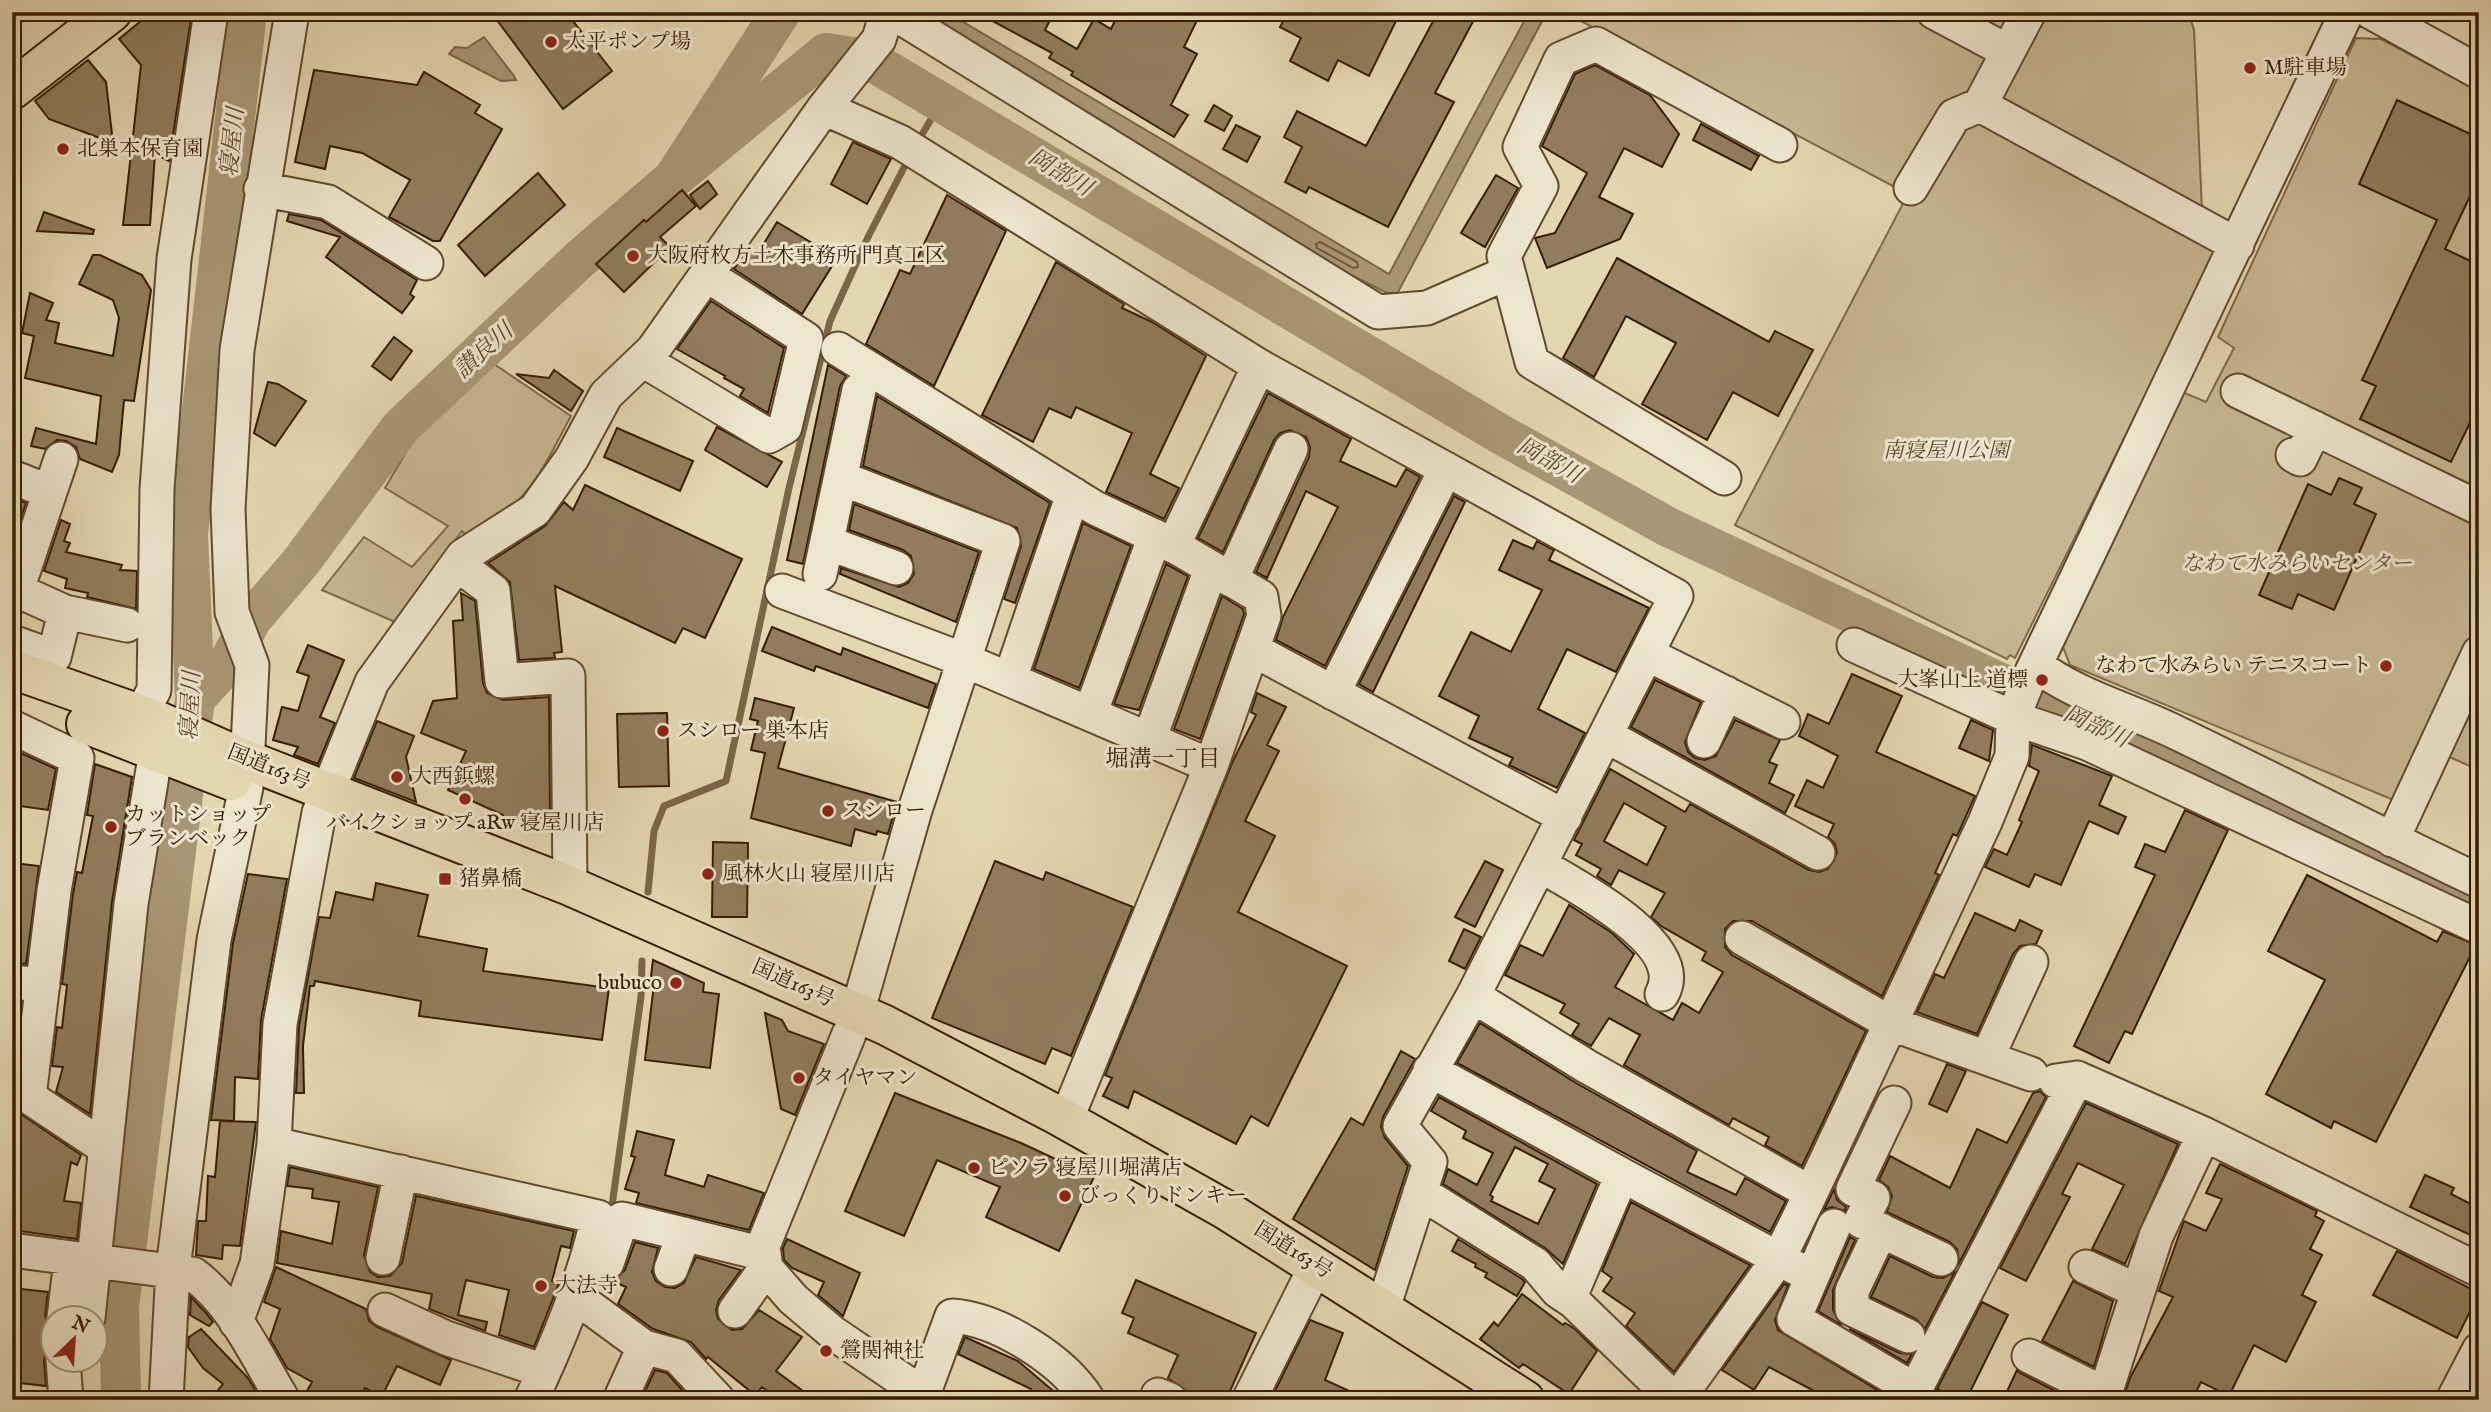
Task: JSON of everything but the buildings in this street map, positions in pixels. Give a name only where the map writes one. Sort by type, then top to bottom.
[{"type":"main road","points":[[13,88],[112,12]]},
{"type":"main road","name":"国道163号","points":[[12,669],[578,914],[853,1023],[1214,1226],[1484,1400]]},
{"type":"main road","name":"国道163号","points":[[12,695],[151,729]]},
{"type":"main road","name":"国道163号","points":[[323,802],[570,886],[853,1023],[1066,1120],[1226,1210],[1525,1400]]},
{"type":"street","points":[[68,1304],[81,1261],[104,1147],[151,729],[157,489],[174,260],[211,12]]},
{"type":"street","points":[[166,1400],[173,1269],[215,940],[245,768],[252,665],[232,612],[228,509],[237,350],[261,189],[289,46],[292,12]]},
{"type":"street","points":[[236,1322],[257,1264],[274,1144],[279,1024],[323,802],[372,682],[463,556],[535,510],[572,458],[606,395],[643,360],[706,275],[824,108],[878,39],[887,12]]},
{"type":"street","points":[[892,12],[1378,312],[1427,308],[1507,273]]},
{"type":"street","points":[[1934,12],[1999,47]]},
{"type":"street","points":[[1911,188],[1954,116],[1980,105],[1999,47],[2029,12]]},
{"type":"street","points":[[1420,1192],[1535,1264],[1558,1291],[1573,1301],[1676,1400],[1779,1258],[1815,1184],[1892,1024],[2012,755],[2023,692],[2347,12]]},
{"type":"street","points":[[2371,12],[2479,72]]},
{"type":"street","points":[[1724,478],[1532,362],[1504,256],[1541,186],[1520,147],[1561,59],[1596,44],[1780,145]]},
{"type":"street","points":[[1980,105],[2237,245]]},
{"type":"street","points":[[824,108],[913,150],[1259,366],[1676,596],[1473,996],[1400,1126],[1430,1161],[1383,1308]]},
{"type":"street","points":[[261,189],[328,202],[426,262]]},
{"type":"street","points":[[643,360],[769,436],[785,427],[806,338],[706,275]]},
{"type":"street","points":[[838,349],[1073,494],[1164,541],[1261,597],[1264,616],[1210,766],[1066,1120]]},
{"type":"street","points":[[1090,714],[1164,541],[1259,366]]},
{"type":"street","points":[[859,390],[843,479],[824,558],[896,568]]},
{"type":"street","points":[[2238,391],[2479,508]]},
{"type":"street","points":[[2293,455],[2300,459],[2315,428]]},
{"type":"street","points":[[1149,740],[1221,575],[1291,449]]},
{"type":"street","points":[[61,459],[15,589],[65,612],[127,625]]},
{"type":"street","points":[[1333,693],[1446,470]]},
{"type":"street","points":[[12,477],[50,492]]},
{"type":"street","points":[[843,479],[1003,541],[915,810],[853,1023],[763,1246],[765,1261],[793,1298],[833,1334],[921,1397],[952,1316],[969,1317],[1044,1352],[1077,1382],[1088,1400]]},
{"type":"street","points":[[1010,680],[1073,494]]},
{"type":"street","points":[[457,564],[493,591],[502,681],[568,676],[570,886]]},
{"type":"street","points":[[782,591],[964,660],[1210,766]]},
{"type":"street","points":[[12,642],[54,657],[65,612]]},
{"type":"street","points":[[1854,645],[2023,692],[2087,743],[2479,927]]},
{"type":"street","points":[[1252,649],[1565,817]]},
{"type":"street","points":[[2392,840],[2479,653]]},
{"type":"street","points":[[1647,654],[1783,722]]},
{"type":"street","points":[[2023,692],[2059,682],[2084,695],[2171,730],[2479,881]]},
{"type":"street","points":[[1704,741],[1726,693]]},
{"type":"street","points":[[12,727],[77,758],[54,891],[27,984],[29,1097],[104,1147]]},
{"type":"street","points":[[1607,736],[1818,853]]},
{"type":"street","points":[[1540,865],[1609,906],[1641,933],[1659,953],[1667,972],[1662,994]]},
{"type":"street","points":[[1742,937],[1892,1024],[1987,1058],[2054,1078],[2204,1134],[2479,1270]]},
{"type":"street","points":[[1987,1058],[2031,962]]},
{"type":"street","points":[[1473,996],[1586,1066],[1815,1184],[1853,1189],[1873,1198],[1861,1221],[1941,1259]]},
{"type":"street","points":[[1430,1070],[1813,1276]]},
{"type":"street","points":[[1834,1226],[1794,1320],[1915,1390],[2054,1078]]},
{"type":"street","points":[[1853,1189],[1894,1103]]},
{"type":"street","points":[[2029,1356],[2104,1397],[2156,1236],[2204,1134]]},
{"type":"street","points":[[274,1144],[598,1217],[587,1264],[541,1390]]},
{"type":"street","points":[[383,1258],[401,1172]]},
{"type":"street","points":[[1573,1301],[1572,1292],[1622,1175]]},
{"type":"street","points":[[541,1390],[591,1308],[622,1219],[684,1234],[765,1261]]},
{"type":"street","points":[[1881,1230],[1852,1291],[1852,1309],[1908,1336]]},
{"type":"street","points":[[671,1269],[684,1234]]},
{"type":"street","points":[[12,1250],[81,1261],[173,1269],[193,1274],[208,1285],[236,1322],[283,1400]]},
{"type":"street","points":[[81,1261],[86,1304]]},
{"type":"street","points":[[735,1311],[765,1261]]},
{"type":"street","points":[[2085,1267],[2138,1291]]},
{"type":"street","points":[[1251,1399],[1307,1284]]},
{"type":"street","points":[[591,1308],[644,1346],[677,1356],[718,1400]]},
{"type":"street","points":[[385,1310],[446,1338],[541,1390]]},
{"type":"street","points":[[620,1400],[644,1346]]},
{"type":"street","points":[[2453,1400],[2479,1350]]},
{"type":"street","points":[[64,1374],[66,1400]]},
{"type":"street","points":[[82,1400],[84,1374]]},
{"type":"green space","name":"南寝屋川公園","points":[[1564,12],[2188,12],[2194,30],[2202,211],[2229,227],[2015,658],[2010,655],[2007,659],[1735,525],[1908,194]]},
{"type":"green space","name":"なわて水みらいセンター","points":[[2356,38],[2381,39],[2479,91],[2479,770],[2447,756],[2403,804],[2070,665],[2063,647],[2178,390],[2206,402],[2234,348],[2218,337]]},
{"type":"green space","points":[[491,362],[571,416],[544,466],[528,489],[499,516],[466,535],[462,531],[395,622],[322,590],[364,537],[412,567],[448,526],[385,488],[419,430]]},
{"type":"water","points":[[938,12],[954,12],[955,17],[1389,274],[1529,12],[1547,12],[1397,294],[1387,293],[1339,269],[935,25]]},
{"type":"water","points":[[484,37],[516,80],[501,81],[449,54],[455,47],[467,48]]},
{"type":"waterway","name":"寝屋川","points":[[121,1400],[119,1306],[195,699],[188,534],[247,12]]},
{"type":"waterway","name":"讃良川","points":[[195,699],[228,663],[252,619],[300,563],[401,427],[580,259],[673,179],[781,12]]},
{"type":"waterway","name":"岡部川","points":[[673,179],[826,53],[868,59],[1502,435],[1668,527],[2479,907]]},
{"type":"waterway","points":[[917,143],[940,104]]},
{"type":"waterway","points":[[648,892],[654,831],[664,806],[726,781],[789,488],[830,321],[869,235],[910,156]]},
{"type":"waterway","points":[[611,1213],[641,997],[642,961]]},
{"type":"waterway","points":[[2473,1400],[2479,1388]]},
{"type":"place","name":"太平ポンプ場","points":[[551,42]]},
{"type":"place","name":"M駐車場","points":[[2250,68]]},
{"type":"place","name":"北巣本保育園","points":[[63,149]]},
{"type":"place","name":"大阪府枚方土木事務所 門真工区","points":[[633,256]]},
{"type":"place","name":"なわて水みらい テニスコート","points":[[2386,666]]},
{"type":"place","name":"大峯山上 道標","points":[[2042,680]]},
{"type":"place","name":"スシロー 巣本店","points":[[663,731]]},
{"type":"place","name":"大西鋲螺","points":[[397,777]]},
{"type":"place","name":"バイクショップ aRw 寝屋川店","points":[[465,799]]},
{"type":"place","name":"スシロー","points":[[828,811]]},
{"type":"place","name":"カットショップ ブランベック","points":[[111,827]]},
{"type":"place","name":"風林火山 寝屋川店","points":[[708,874]]},
{"type":"place","name":"猪鼻橋","points":[[445,879]]},
{"type":"place","name":"bubuco","points":[[676,983]]},
{"type":"place","name":"タイヤマン","points":[[799,1078]]},
{"type":"place","name":"ピソラ 寝屋川堀溝店","points":[[974,1168]]},
{"type":"place","name":"びっくりドンキー","points":[[1065,1196]]},
{"type":"place","name":"大法寺","points":[[541,1286]]},
{"type":"place","name":"鶯関神社","points":[[826,1351]]},
{"type":"district","name":"堀溝一丁目","points":[[1163,759]]}]
